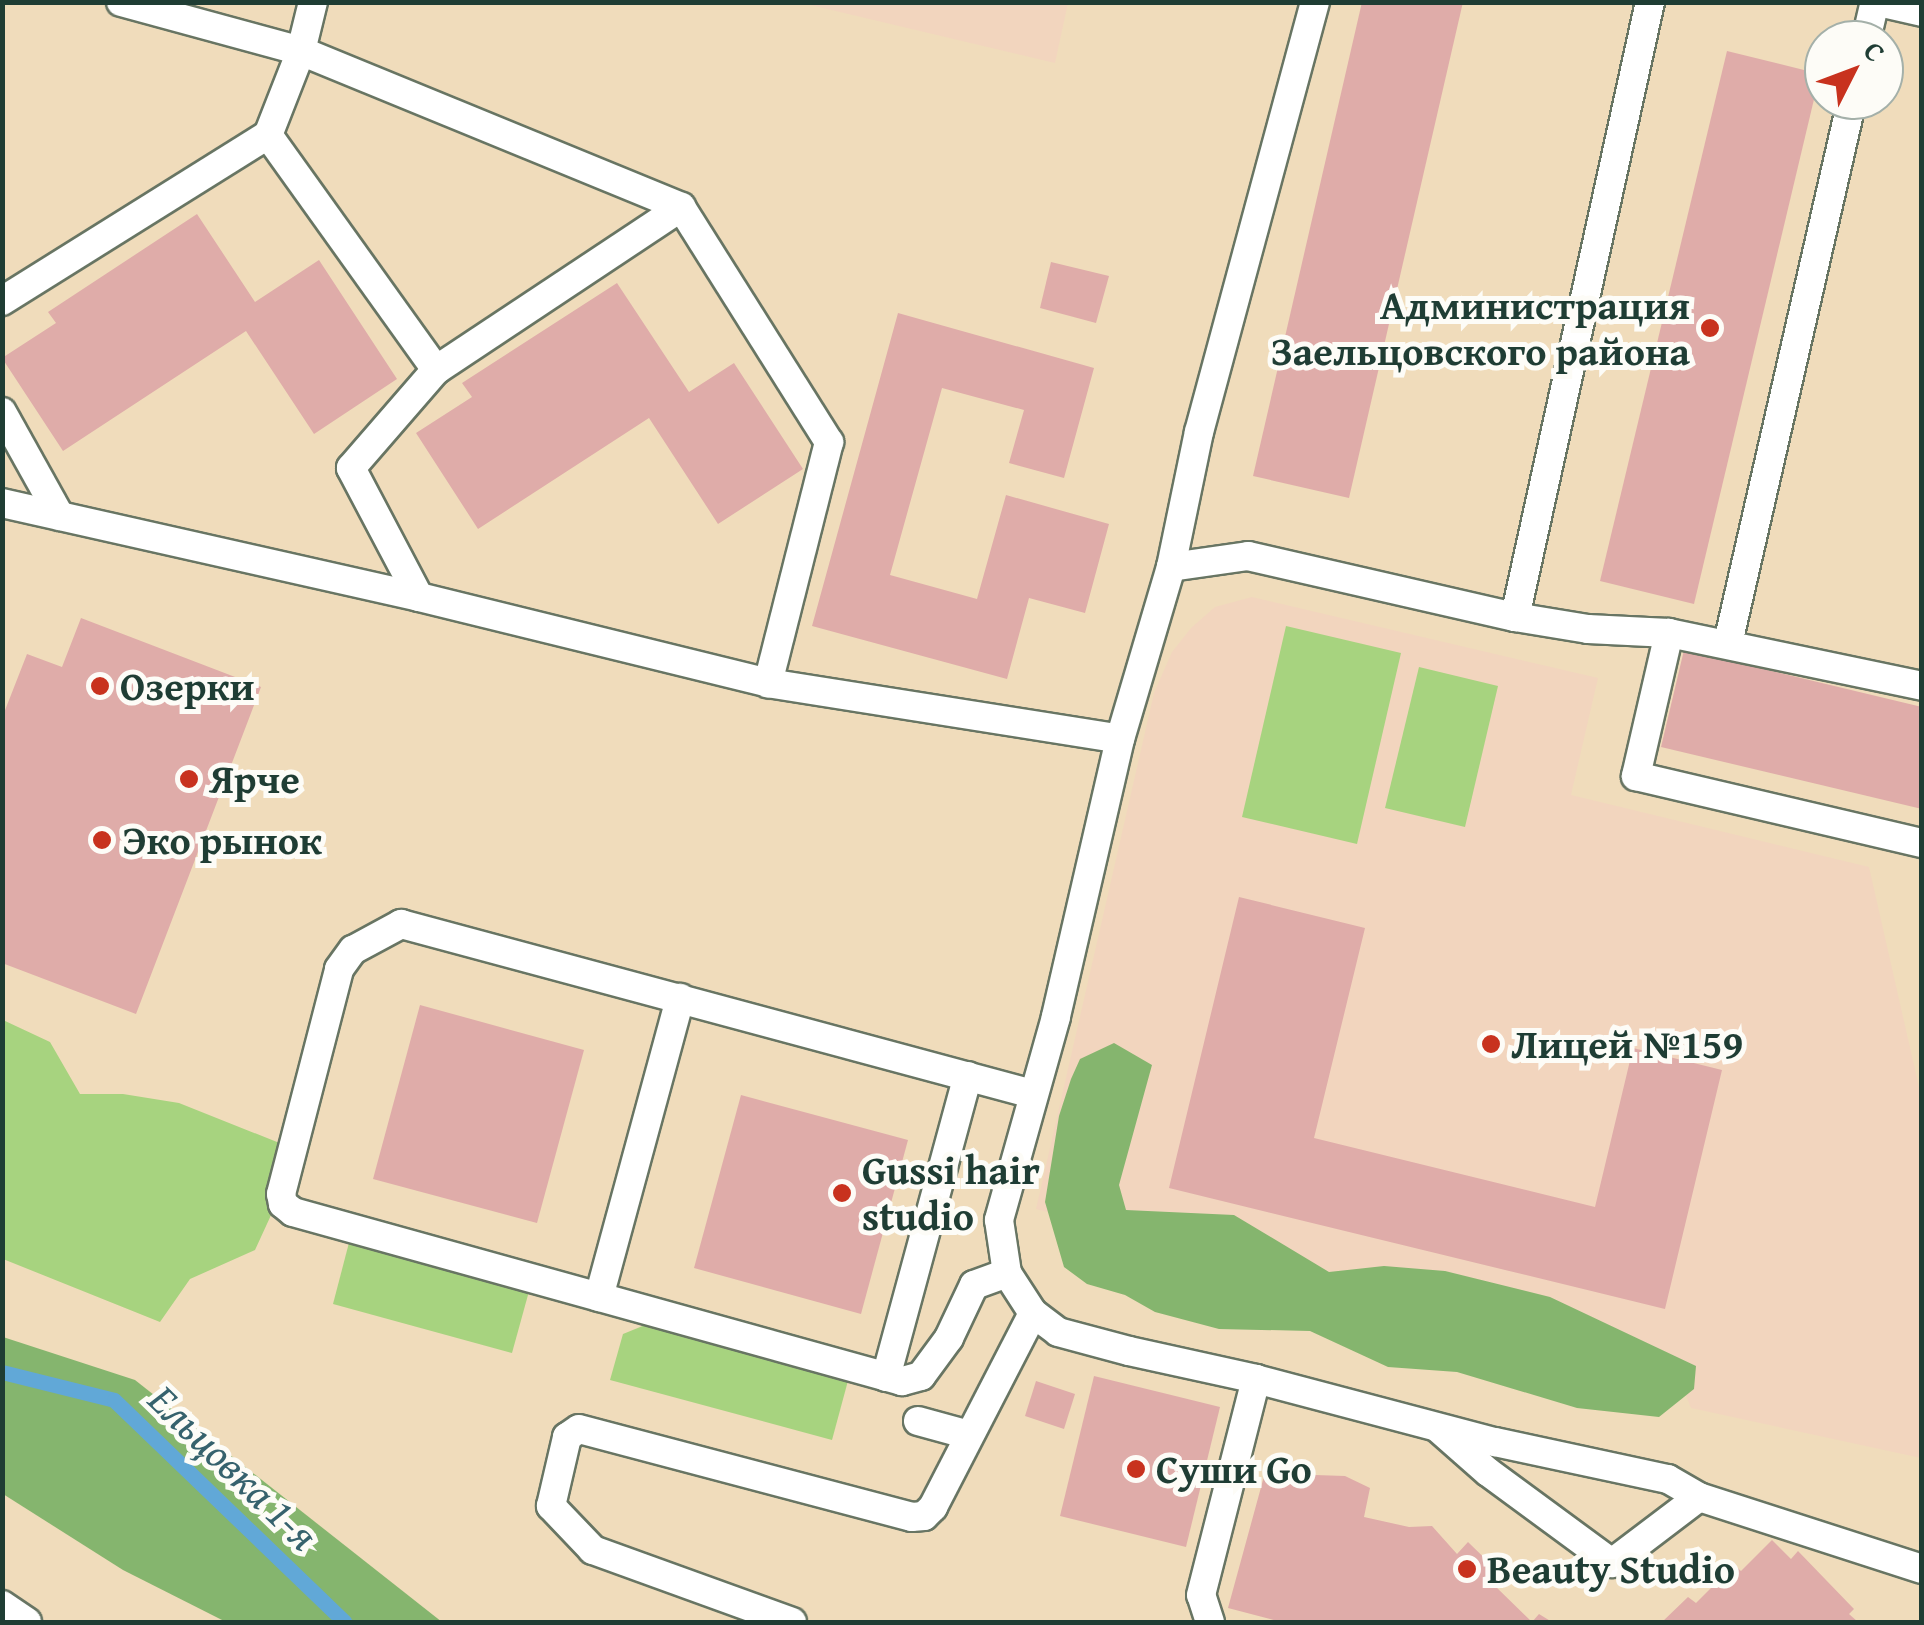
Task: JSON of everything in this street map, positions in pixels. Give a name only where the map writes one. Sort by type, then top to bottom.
[{"type":"lane","points":[[122,2],[301,51],[681,208],[829,442],[768,683]]},
{"type":"lane","points":[[2,300],[268,134],[301,51],[313,2]]},
{"type":"lane","points":[[1315,2],[1200,432],[1171,568],[1120,739],[1077,932],[999,1220],[1007,1274],[1033,1313],[1058,1332],[1668,1479],[1699,1497],[1922,1569]]},
{"type":"lane","points":[[1514,616],[1650,2]]},
{"type":"lane","points":[[1877,2],[1922,12]]},
{"type":"lane","points":[[1728,643],[1847,120]]},
{"type":"lane","points":[[268,134],[436,370]]},
{"type":"lane","points":[[420,597],[350,468],[436,370],[681,208]]},
{"type":"lane","points":[[2,412],[60,516]]},
{"type":"lane","points":[[2,503],[420,597],[768,683],[1120,739]]},
{"type":"lane","points":[[1171,568],[1248,556],[1514,616],[1588,630],[1669,632],[1922,686]]},
{"type":"lane","points":[[1669,632],[1636,776],[1922,842]]},
{"type":"lane","points":[[1007,1274],[974,1285],[948,1338],[921,1376],[912,1381],[292,1212],[283,1204],[282,1194],[339,970],[354,950],[401,924],[1032,1094]]},
{"type":"lane","points":[[599,1297],[680,998]]},
{"type":"lane","points":[[886,1376],[968,1076]]},
{"type":"lane","points":[[792,1622],[594,1550],[551,1506],[567,1437],[580,1430],[912,1517],[924,1516],[933,1508],[1033,1313]]},
{"type":"lane","points":[[1210,1622],[1201,1594],[1256,1378]]},
{"type":"lane","points":[[918,1421],[969,1435]]},
{"type":"lane","points":[[1434,1425],[1488,1472],[1612,1563],[1699,1497]]},
{"type":"lane","points":[[2,1605],[27,1622]]},
{"type":"shaded area","points":[[802,3],[1068,3],[1055,63]]},
{"type":"shaded area","name":"Лицей №159","points":[[1252,597],[1598,678],[1571,795],[1869,867],[1921,1096],[1921,1458],[1691,1408],[1681,1383],[1036,1209],[1154,693],[1172,652],[1191,628],[1215,607]]},
{"type":"green space","points":[[1286,626],[1401,653],[1357,844],[1242,817]]},
{"type":"green space","points":[[1419,667],[1498,686],[1465,827],[1385,808]]},
{"type":"green space","points":[[3,1020],[50,1042],[80,1094],[123,1094],[179,1103],[282,1144],[272,1213],[255,1250],[190,1279],[160,1322],[3,1259]]},
{"type":"green space","points":[[1114,1043],[1152,1065],[1119,1185],[1126,1210],[1234,1215],[1329,1272],[1384,1266],[1445,1271],[1550,1297],[1696,1366],[1694,1389],[1659,1417],[1577,1408],[1457,1372],[1388,1367],[1310,1331],[1219,1329],[1155,1312],[1125,1295],[1087,1284],[1064,1267],[1045,1202],[1059,1116],[1071,1079],[1080,1059]]},
{"type":"green space","points":[[351,1235],[531,1284],[512,1353],[333,1304]]},
{"type":"green space","points":[[650,1323],[849,1377],[832,1440],[610,1380],[623,1334]]},
{"type":"green space","points":[[3,1337],[135,1380],[442,1622],[226,1622],[123,1570],[3,1494]]},
{"type":"building","points":[[1362,2],[1463,2],[1349,498],[1253,476]]},
{"type":"building","name":"Администрация Заельцовского района","points":[[1727,51],[1804,70],[1804,120],[1809,120],[1694,604],[1600,581]]},
{"type":"building","points":[[197,214],[255,302],[319,260],[397,379],[314,434],[246,331],[63,451],[2,358],[56,323],[48,312]]},
{"type":"building","points":[[1051,262],[1109,276],[1096,323],[1040,308]]},
{"type":"building","points":[[617,283],[689,392],[734,363],[803,469],[718,524],[649,418],[478,529],[416,433],[472,397],[462,383]]},
{"type":"building","points":[[898,313],[1094,368],[1064,478],[1009,463],[1024,410],[942,388],[890,575],[977,599],[1006,495],[1109,524],[1085,613],[1029,598],[1007,679],[812,626]]},
{"type":"building","name":"Эко рынок","points":[[81,618],[261,687],[136,1014],[2,963],[2,718],[27,654],[62,667]]},
{"type":"building","points":[[1684,650],[1922,707],[1922,809],[1661,747]]},
{"type":"building","points":[[1239,897],[1365,928],[1314,1138],[1595,1207],[1633,1048],[1722,1070],[1665,1309],[1169,1188]]},
{"type":"building","points":[[420,1005],[584,1050],[537,1223],[373,1179]]},
{"type":"building","points":[[741,1095],[908,1140],[861,1314],[694,1268]]},
{"type":"building","points":[[1094,1376],[1220,1407],[1186,1547],[1060,1516]]},
{"type":"building","points":[[1036,1381],[1075,1394],[1064,1429],[1025,1416]]},
{"type":"building","points":[[1266,1469],[1314,1480],[1315,1475],[1345,1476],[1370,1488],[1364,1517],[1409,1527],[1432,1526],[1457,1554],[1468,1542],[1503,1576],[1494,1585],[1532,1622],[1281,1622],[1228,1608]]},
{"type":"building","points":[[1772,1540],[1791,1559],[1798,1551],[1854,1609],[1849,1614],[1858,1622],[1662,1622],[1688,1597],[1696,1603],[1734,1565],[1741,1571]]},
{"type":"building","points":[[1539,1614],[1552,1622],[1532,1622]]},
{"type":"waterway","name":"Ельцовка 1-я","points":[[2,1372],[114,1400],[345,1622]]},
{"type":"place","name":"Администрация Заельцовского района","points":[[1710,328]]},
{"type":"place","name":"Озерки","points":[[100,686]]},
{"type":"place","name":"Ярче","points":[[189,779]]},
{"type":"place","name":"Эко рынок","points":[[102,840]]},
{"type":"place","name":"Лицей №159","points":[[1491,1044]]},
{"type":"place","name":"Gussi hair studio","points":[[842,1193]]},
{"type":"place","name":"Суши Go","points":[[1136,1469]]},
{"type":"place","name":"Beauty Studio","points":[[1467,1569]]}]
